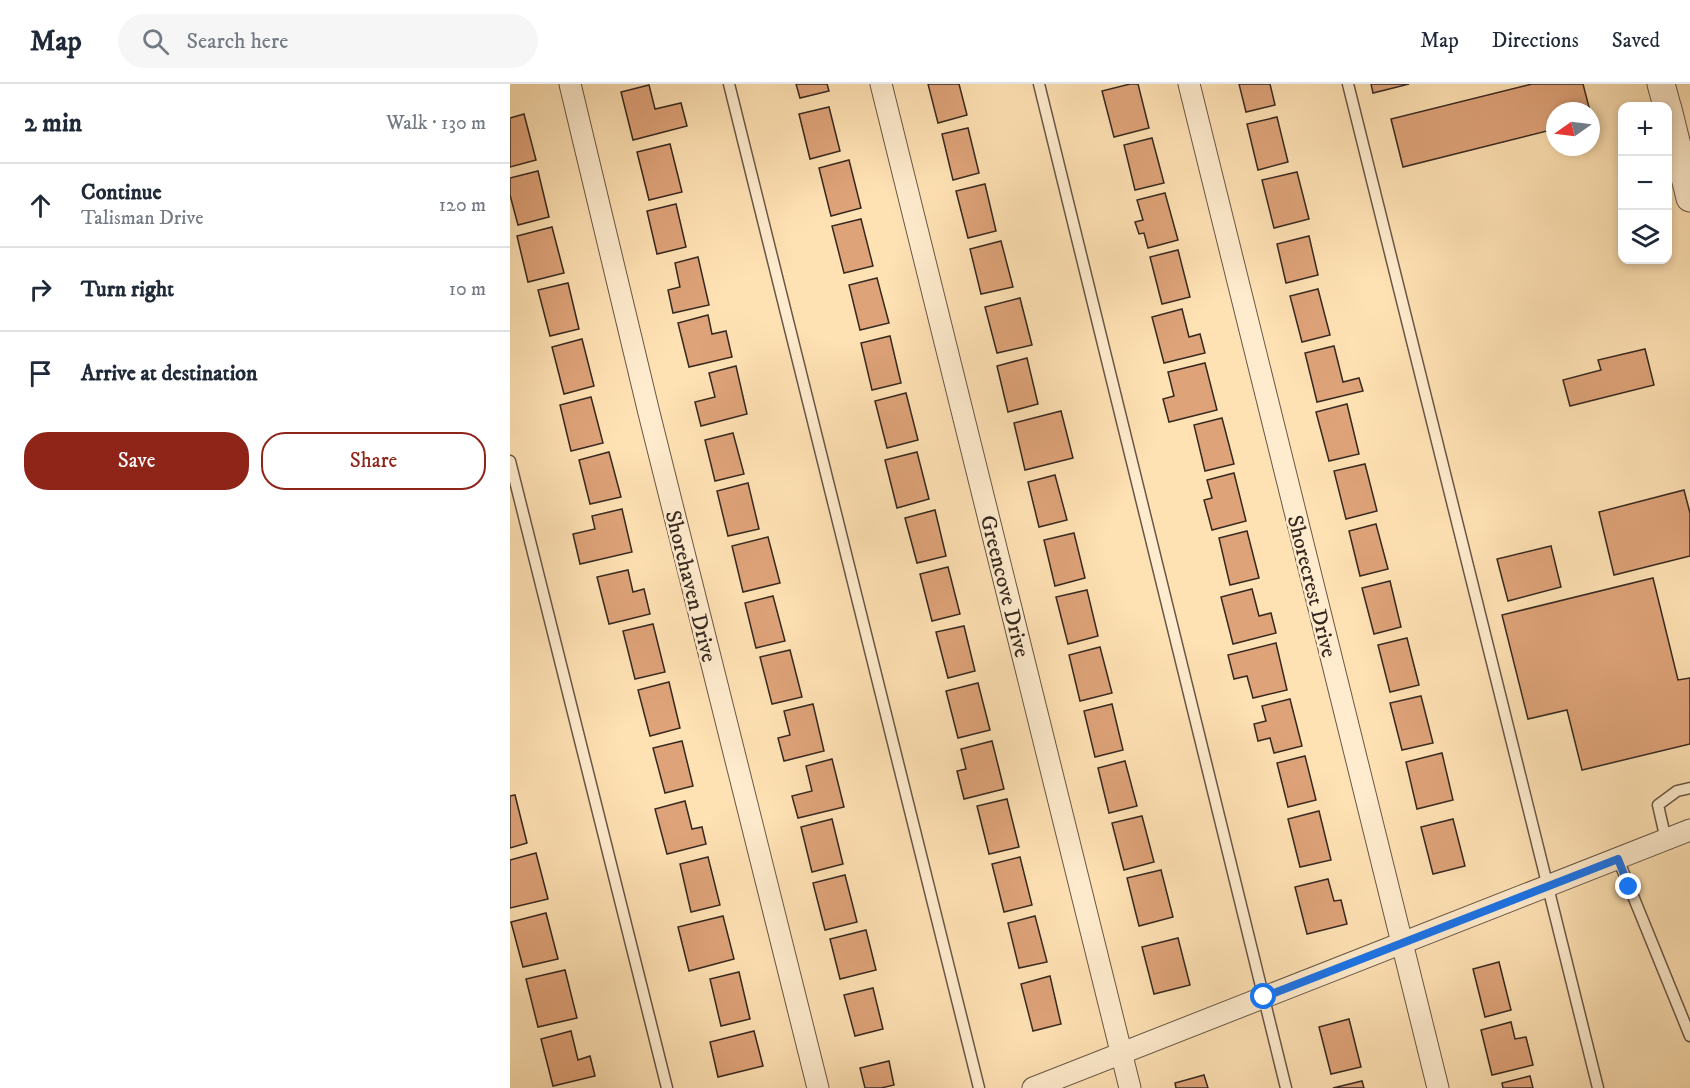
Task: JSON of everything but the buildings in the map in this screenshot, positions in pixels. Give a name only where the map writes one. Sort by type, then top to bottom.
[{"type":"street","name":"Shorehaven Drive","points":[[570,84],[646,402],[818,1088]]},
{"type":"street","name":"Greencove Drive","points":[[881,84],[1130,1088]]},
{"type":"street","name":"Shorecrest Drive","points":[[1189,84],[1438,1088]]},
{"type":"street","points":[[1661,84],[1666,102]]},
{"type":"street","points":[[1672,128],[1690,198]]},
{"type":"street","points":[[1033,1088],[1690,830]]},
{"type":"lane","points":[[729,84],[979,1088]]},
{"type":"lane","points":[[1039,84],[1286,1088]]},
{"type":"lane","points":[[1348,84],[1598,1088]]},
{"type":"lane","points":[[510,461],[667,1088]]},
{"type":"lane","points":[[1666,840],[1658,805],[1677,791],[1690,788]]},
{"type":"lane","points":[[1618,859],[1690,1035]]},
{"type":"route","points":[[1264,997],[1618,859],[1629,887]]}]
